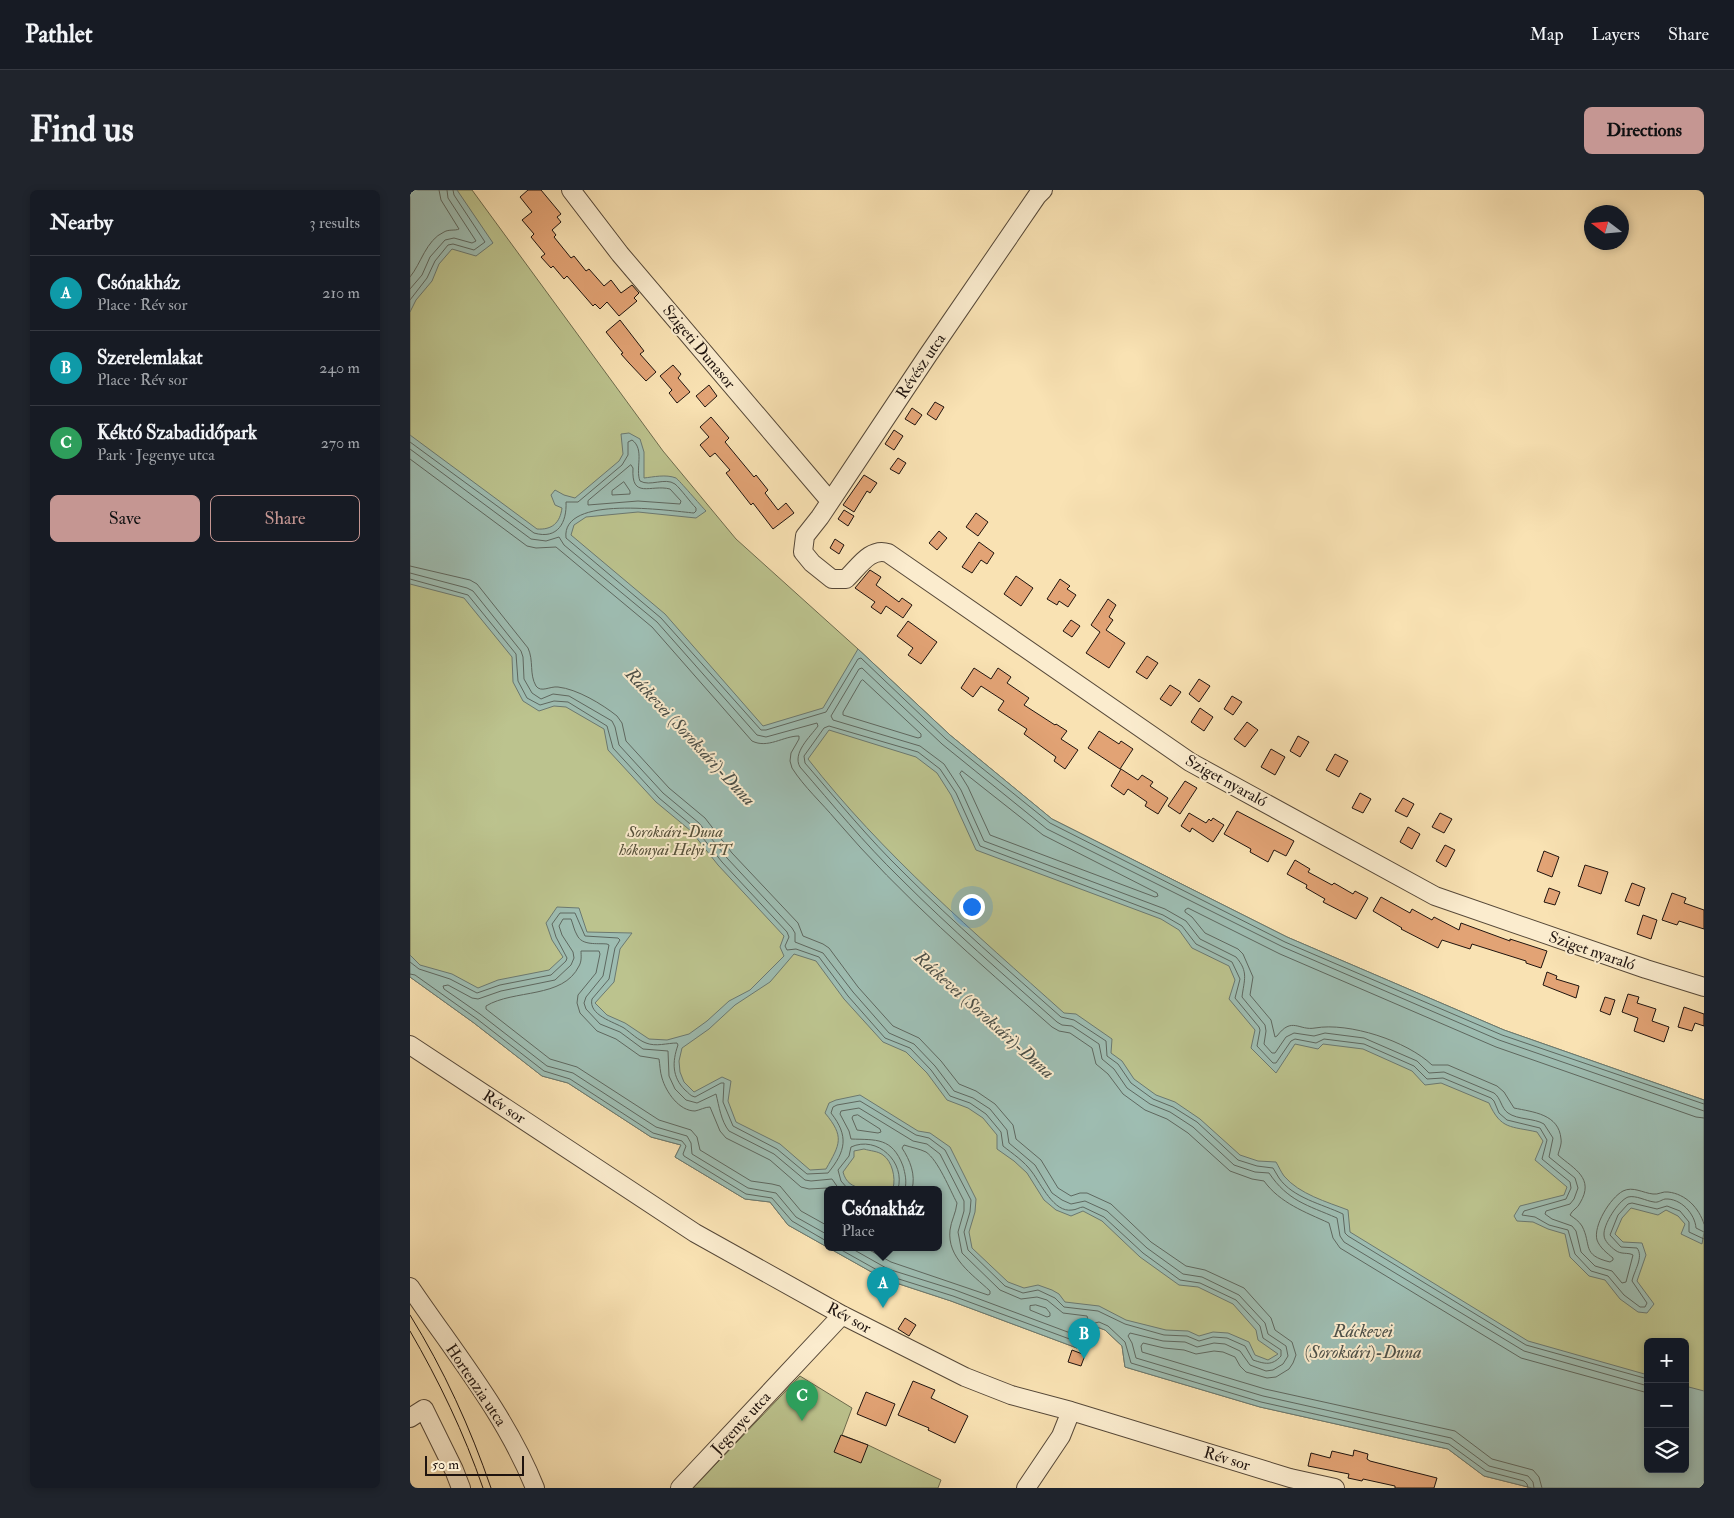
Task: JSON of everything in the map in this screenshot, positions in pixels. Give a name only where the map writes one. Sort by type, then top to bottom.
[{"type":"street","name":"Szigeti Dunasor","points":[[571,190],[620,254],[830,501]]},
{"type":"street","name":"Révész utca","points":[[803,544],[805,536],[938,339],[1037,196],[1044,190]]},
{"type":"street","name":"Sziget nyaraló","points":[[803,544],[803,552],[832,579],[846,579],[867,556],[881,551],[888,553],[1190,762],[1435,896],[1636,966],[1704,987]]},
{"type":"street","name":"Rév sor","points":[[410,1046],[695,1233],[842,1315],[965,1377],[1011,1395],[1071,1411],[1290,1478],[1335,1488]]},
{"type":"street","name":"Hortenzia utca","points":[[410,1288],[498,1416],[515,1444],[535,1488]]},
{"type":"street","name":"Jegenye utca","points":[[680,1488],[842,1315]]},
{"type":"street","points":[[410,1418],[424,1409],[461,1488]]},
{"type":"street","points":[[1026,1488],[1061,1436],[1071,1411]]},
{"type":"green space","name":"Soroksári-Duna hókonyai Helyi TT","points":[[410,190],[472,190],[663,451],[736,539],[950,735],[1052,819],[1287,937],[1504,1030],[1704,1100],[1704,1488],[1532,1488],[1484,1476],[1448,1449],[1260,1407],[1125,1367],[1122,1346],[1105,1330],[1097,1327],[1077,1348],[951,1301],[884,1279],[834,1251],[942,1251],[942,1186],[824,1186],[824,1245],[788,1225],[770,1202],[745,1199],[675,1157],[681,1145],[651,1137],[568,1083],[542,1076],[474,1023],[410,977]]},
{"type":"green space","points":[[800,1376],[852,1408],[842,1435],[868,1445],[941,1480],[938,1488],[693,1488]]},
{"type":"water","points":[[410,190],[457,190],[493,243],[476,256],[452,249],[439,264],[432,281],[416,300],[410,312]]},
{"type":"water","name":"Ráckevei (Soroksári)-Duna","points":[[629,433],[640,439],[644,452],[644,478],[664,476],[676,478],[706,511],[696,518],[638,512],[586,517],[574,525],[571,535],[665,614],[763,726],[823,708],[858,649],[950,735],[1052,819],[1287,937],[1504,1030],[1704,1100],[1704,1232],[1702,1244],[1681,1234],[1685,1224],[1678,1216],[1666,1210],[1658,1215],[1631,1208],[1622,1218],[1615,1234],[1623,1242],[1642,1243],[1646,1255],[1637,1281],[1654,1304],[1647,1313],[1638,1312],[1620,1299],[1605,1280],[1589,1276],[1570,1257],[1565,1234],[1533,1222],[1517,1221],[1514,1216],[1520,1206],[1564,1195],[1567,1187],[1535,1160],[1543,1141],[1537,1132],[1508,1125],[1498,1118],[1489,1103],[1441,1083],[1425,1085],[1412,1071],[1363,1049],[1323,1044],[1318,1049],[1295,1044],[1276,1073],[1251,1048],[1255,1030],[1229,999],[1235,980],[1229,966],[1192,948],[1179,930],[1161,919],[976,850],[951,795],[937,773],[916,757],[829,730],[808,759],[867,828],[963,923],[1064,1013],[1076,1014],[1112,1039],[1111,1053],[1122,1061],[1134,1079],[1156,1095],[1175,1102],[1200,1119],[1240,1155],[1258,1161],[1276,1162],[1284,1176],[1297,1188],[1314,1197],[1348,1210],[1350,1232],[1528,1341],[1644,1374],[1644,1473],[1689,1473],[1689,1387],[1704,1391],[1704,1488],[1532,1488],[1484,1476],[1448,1449],[1260,1407],[1125,1367],[1122,1346],[1105,1330],[1097,1327],[1077,1348],[951,1301],[884,1279],[834,1251],[942,1251],[942,1186],[893,1186],[893,1170],[886,1158],[881,1154],[864,1149],[854,1151],[854,1157],[843,1172],[846,1179],[854,1186],[824,1186],[824,1245],[788,1225],[770,1202],[745,1199],[675,1157],[681,1145],[651,1137],[568,1083],[542,1076],[474,1023],[410,977],[410,955],[420,965],[452,974],[478,988],[498,980],[549,970],[563,957],[552,940],[546,923],[557,907],[579,908],[587,932],[632,933],[620,949],[614,982],[595,1003],[607,1015],[625,1023],[649,1039],[667,1040],[689,1034],[729,1001],[750,990],[784,956],[780,947],[784,936],[718,865],[691,831],[656,802],[608,750],[604,729],[566,707],[554,706],[539,711],[523,701],[513,682],[512,657],[464,598],[410,584],[410,435],[537,529],[551,527],[559,518],[562,508],[555,505],[551,495],[555,490],[575,498],[619,461],[623,454],[621,434]],"holes":[[[794,954],[816,961],[844,999],[883,1042],[906,1052],[927,1073],[947,1100],[968,1108],[983,1118],[997,1135],[997,1149],[1027,1173],[1044,1200],[1056,1210],[1071,1216],[1083,1211],[1102,1221],[1140,1257],[1179,1285],[1198,1287],[1233,1304],[1256,1330],[1258,1340],[1278,1354],[1268,1360],[1255,1355],[1249,1342],[1228,1333],[1213,1332],[1199,1336],[1188,1331],[1166,1330],[1126,1320],[1099,1306],[1065,1302],[1059,1294],[1038,1285],[1024,1288],[1008,1282],[972,1248],[969,1232],[975,1212],[976,1199],[950,1147],[930,1133],[918,1131],[860,1095],[829,1103],[825,1113],[836,1128],[838,1135],[837,1147],[826,1169],[810,1170],[780,1144],[736,1122],[728,1101],[731,1081],[722,1077],[694,1092],[684,1082],[680,1072],[679,1061],[682,1048],[709,1029],[735,1005],[770,982]]]},
{"type":"building","points":[[528,190],[541,190],[561,214],[557,217],[561,222],[552,230],[556,235],[554,237],[571,258],[574,256],[586,271],[589,269],[604,286],[611,280],[621,293],[632,285],[639,293],[634,298],[637,301],[619,316],[607,302],[600,309],[595,304],[593,306],[567,276],[564,279],[553,266],[551,268],[541,257],[545,254],[531,237],[534,234],[522,220],[532,212],[520,197]]},
{"type":"building","points":[[620,320],[644,351],[640,354],[656,372],[646,381],[621,354],[623,353],[606,332]]},
{"type":"building","points":[[673,365],[681,374],[678,378],[690,392],[677,403],[669,393],[672,390],[660,376]]},
{"type":"building","points":[[709,385],[717,396],[705,407],[696,396]]},
{"type":"building","points":[[935,402],[944,407],[936,420],[927,414]]},
{"type":"building","points":[[912,408],[922,415],[915,425],[905,419]]},
{"type":"building","points":[[711,417],[729,438],[725,442],[754,477],[756,475],[768,490],[765,493],[778,510],[786,503],[794,513],[773,529],[726,473],[730,470],[715,453],[710,457],[700,445],[709,437],[700,427]]},
{"type":"building","points":[[894,430],[903,436],[894,450],[885,444]]},
{"type":"building","points":[[898,458],[906,463],[899,474],[890,469]]},
{"type":"building","points":[[864,475],[877,483],[870,493],[867,491],[854,512],[843,505]]},
{"type":"building","points":[[844,510],[854,516],[848,526],[838,519]]},
{"type":"building","points":[[976,513],[988,522],[978,536],[966,527]]},
{"type":"building","points":[[939,531],[947,538],[937,550],[929,543]]},
{"type":"building","points":[[835,539],[844,545],[839,554],[830,548]]},
{"type":"building","points":[[979,542],[994,553],[987,564],[981,560],[972,573],[962,567]]},
{"type":"building","points":[[870,570],[881,577],[876,585],[899,602],[902,598],[912,605],[903,618],[886,606],[881,614],[871,607],[875,602],[855,588]]},
{"type":"building","points":[[1016,576],[1033,588],[1021,606],[1004,594]]},
{"type":"building","points":[[1060,579],[1070,586],[1067,589],[1076,595],[1068,607],[1059,601],[1057,605],[1047,599]]},
{"type":"building","points":[[1108,599],[1116,605],[1109,617],[1113,620],[1106,630],[1125,643],[1109,668],[1086,653],[1100,632],[1091,625]]},
{"type":"building","points":[[1071,620],[1080,626],[1072,637],[1063,631]]},
{"type":"building","points":[[908,621],[937,642],[921,664],[908,655],[913,648],[897,636]]},
{"type":"building","points":[[1147,656],[1158,663],[1147,679],[1136,672]]},
{"type":"building","points":[[974,668],[991,679],[998,668],[1011,677],[1007,683],[1029,698],[1024,705],[1067,731],[1061,739],[1078,750],[1065,769],[1054,761],[1056,757],[1024,734],[1027,729],[998,710],[1004,701],[981,686],[973,697],[961,688]]},
{"type":"building","points":[[1199,679],[1210,686],[1199,702],[1189,694]]},
{"type":"building","points":[[1170,685],[1181,692],[1171,706],[1160,699]]},
{"type":"building","points":[[1232,696],[1242,702],[1233,715],[1224,709]]},
{"type":"building","points":[[1200,708],[1213,717],[1204,731],[1191,722]]},
{"type":"building","points":[[1247,722],[1258,730],[1245,747],[1234,739]]},
{"type":"building","points":[[1099,731],[1119,744],[1121,741],[1133,749],[1120,769],[1088,748]]},
{"type":"building","points":[[1298,736],[1309,742],[1300,757],[1290,751]]},
{"type":"building","points":[[1271,749],[1285,757],[1275,775],[1261,767]]},
{"type":"building","points":[[1335,754],[1348,761],[1339,777],[1326,770]]},
{"type":"building","points":[[1121,769],[1138,780],[1142,775],[1153,782],[1150,786],[1168,798],[1158,814],[1145,806],[1147,802],[1128,789],[1124,795],[1111,786]]},
{"type":"building","points":[[1185,781],[1197,788],[1180,814],[1168,806]]},
{"type":"building","points":[[1360,793],[1371,799],[1363,813],[1352,808]]},
{"type":"building","points":[[1403,798],[1414,804],[1407,817],[1395,811]]},
{"type":"building","points":[[1237,811],[1294,841],[1286,856],[1274,850],[1268,862],[1250,852],[1251,849],[1224,834]]},
{"type":"building","points":[[1189,813],[1206,823],[1209,819],[1211,821],[1213,818],[1224,825],[1213,842],[1192,828],[1190,832],[1181,826]]},
{"type":"building","points":[[1440,813],[1452,819],[1444,833],[1432,827]]},
{"type":"building","points":[[1408,827],[1420,834],[1412,849],[1400,842]]},
{"type":"building","points":[[1445,845],[1455,850],[1446,867],[1436,861]]},
{"type":"building","points":[[1544,851],[1559,857],[1552,877],[1537,871]]},
{"type":"building","points":[[1295,860],[1310,869],[1308,872],[1332,885],[1334,883],[1353,894],[1355,891],[1368,898],[1356,919],[1323,902],[1325,899],[1306,888],[1307,885],[1287,874]]},
{"type":"building","points":[[1585,865],[1608,872],[1601,894],[1578,886]]},
{"type":"building","points":[[1632,883],[1645,888],[1639,906],[1625,901]]},
{"type":"building","points":[[1549,888],[1560,892],[1555,905],[1544,902]]},
{"type":"building","points":[[1672,893],[1686,898],[1684,903],[1704,910],[1704,929],[1679,921],[1677,925],[1662,920]]},
{"type":"building","points":[[1381,897],[1410,913],[1412,909],[1432,920],[1434,917],[1459,930],[1461,923],[1510,941],[1510,939],[1547,951],[1541,968],[1526,963],[1526,961],[1472,944],[1470,949],[1442,940],[1438,948],[1401,929],[1373,911]]},
{"type":"building","points":[[1643,915],[1657,920],[1651,939],[1637,934]]},
{"type":"building","points":[[1547,972],[1557,976],[1556,979],[1579,986],[1576,998],[1543,985]]},
{"type":"building","points":[[1628,994],[1639,997],[1637,1003],[1656,1009],[1652,1021],[1669,1027],[1664,1042],[1634,1031],[1638,1018],[1622,1012]]},
{"type":"building","points":[[1605,997],[1615,1000],[1610,1015],[1600,1011]]},
{"type":"building","points":[[1684,1007],[1704,1014],[1704,1026],[1695,1023],[1692,1031],[1678,1027]]},
{"type":"building","points":[[905,1318],[916,1325],[909,1336],[898,1329]]},
{"type":"building","points":[[1072,1350],[1085,1355],[1081,1366],[1068,1362]]},
{"type":"building","points":[[913,1381],[935,1390],[931,1398],[968,1416],[955,1443],[928,1430],[929,1428],[898,1415]]},
{"type":"building","points":[[866,1392],[895,1404],[886,1426],[857,1414]]},
{"type":"building","points":[[841,1435],[868,1445],[861,1463],[834,1452]]},
{"type":"building","points":[[1354,1450],[1368,1454],[1367,1459],[1370,1461],[1437,1478],[1434,1488],[1395,1488],[1395,1486],[1363,1479],[1362,1481],[1348,1478],[1349,1474],[1308,1466],[1311,1453],[1330,1458],[1332,1451],[1353,1456]]},
{"type":"tram line","points":[[410,1315],[455,1399],[491,1488]]},
{"type":"tram line","points":[[410,1331],[450,1408],[468,1447],[483,1488]]},
{"type":"place","name":"Csónakház","points":[[883,1308]]},
{"type":"place","name":"Szerelemlakat","points":[[1084,1359]]},
{"type":"place","name":"Kéktó Szabadidőpark","points":[[802,1421]]}]
